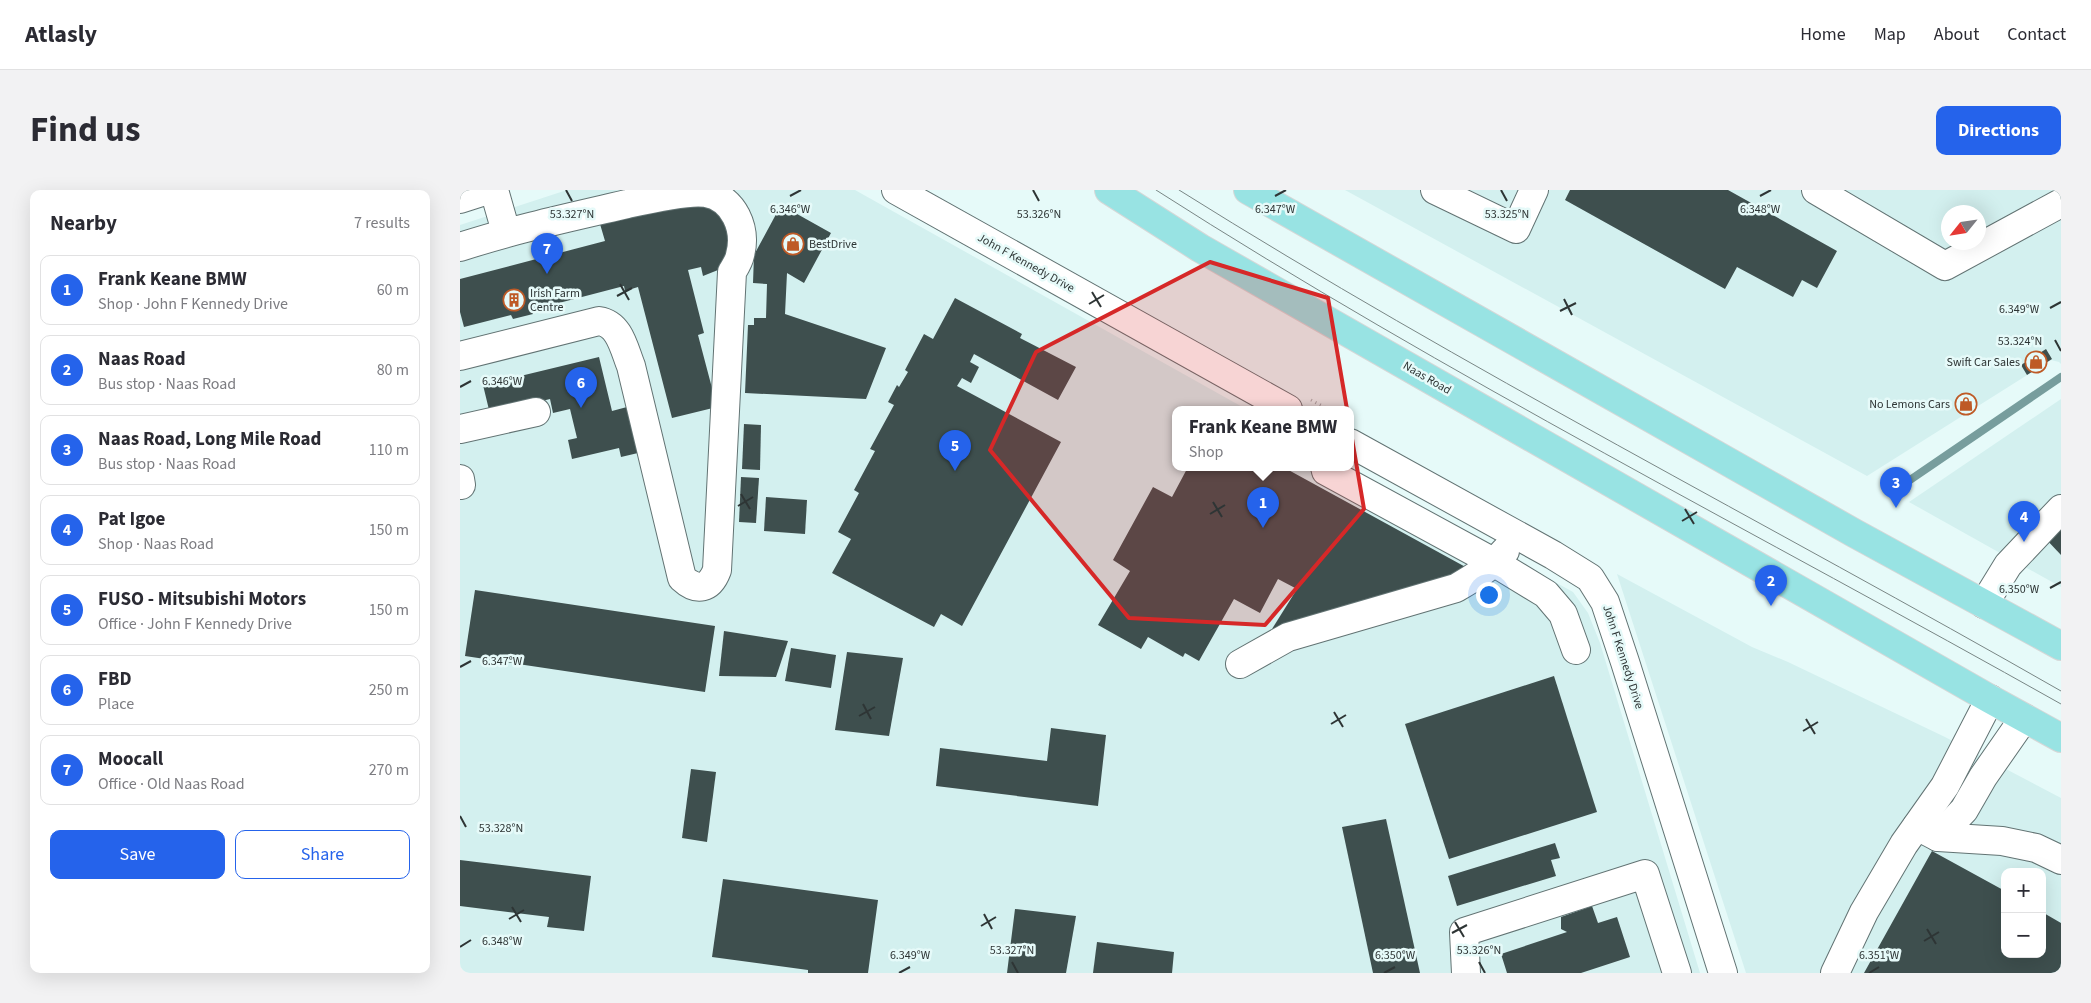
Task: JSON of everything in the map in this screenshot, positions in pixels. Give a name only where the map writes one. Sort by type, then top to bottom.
[{"type":"main road","name":"Naas Road","points":[[1109,190],[1209,253],[2061,738]]},
{"type":"main road","points":[[1248,190],[1836,523],[2061,646]]},
{"type":"street","points":[[460,200],[488,190]]},
{"type":"street","points":[[494,190],[506,232]]},
{"type":"street","name":"John F Kennedy Drive","points":[[896,190],[1283,406]]},
{"type":"street","points":[[1435,190],[1516,229],[1534,190]]},
{"type":"street","points":[[1816,190],[1945,266],[2061,203]]},
{"type":"street","points":[[460,247],[506,232],[657,198],[704,192],[720,197],[732,209],[741,225],[742,239],[740,256],[732,272],[717,570],[714,578],[708,585],[698,587],[690,585],[682,578],[631,366],[618,333],[607,322],[599,321],[460,356]]},
{"type":"street","points":[[460,429],[536,412]]},
{"type":"street","name":"John F Kennedy Drive","points":[[1354,445],[1553,555],[1590,578],[1605,602],[1721,968]]},
{"type":"street","points":[[1328,471],[1495,563],[1546,594],[1563,614],[1576,650]]},
{"type":"street","points":[[1984,604],[2008,565],[2061,509]]},
{"type":"street","points":[[1240,664],[1288,637],[1456,588],[1478,576],[1495,563],[1517,536]]},
{"type":"street","points":[[1927,831],[1945,786],[1990,699]]},
{"type":"street","points":[[1835,973],[1864,912],[1904,844],[1964,810],[1983,778],[2024,718]]},
{"type":"street","points":[[1927,831],[2002,841],[2036,848],[2061,860]]},
{"type":"street","points":[[1466,973],[1464,932],[1645,874],[1677,973]]},
{"type":"street","points":[[1688,973],[1721,968]]},
{"type":"highlighted area","points":[[1210,262],[1328,298],[1364,509],[1265,625],[1129,618],[990,450],[1036,352]]},
{"type":"shaded area","points":[[567,190],[855,190],[1241,406],[1172,406],[1172,471],[1354,470],[1573,592],[1588,613],[1600,643],[1700,973],[460,973],[460,225]]},
{"type":"shaded area","points":[[1345,190],[2061,190],[2061,364],[2051,360],[1867,476]]},
{"type":"shaded area","points":[[2061,399],[2061,587],[1909,502]]},
{"type":"shaded area","points":[[1617,574],[1752,647],[1788,662],[1945,737],[2061,798],[2061,973],[1746,973]]},
{"type":"building","points":[[1570,190],[1728,190],[1837,251],[1817,288],[1802,280],[1793,297],[1737,267],[1725,289],[1565,200]]},
{"type":"building","name":"Irish Farm Centre","points":[[712,204],[736,232],[723,268],[703,276],[701,267],[688,270],[704,333],[698,335],[717,407],[672,418],[638,287],[625,291],[624,286],[532,310],[533,314],[513,319],[511,315],[464,327],[460,312],[460,279],[605,241],[600,224],[671,205]]},
{"type":"building","points":[[781,205],[831,233],[804,283],[787,273],[785,314],[886,348],[866,399],[745,393],[748,325],[754,325],[754,318],[766,318],[767,284],[753,283],[754,255]]},
{"type":"building","points":[[955,298],[1022,334],[1020,338],[1076,367],[1058,400],[974,354],[970,362],[979,367],[971,383],[962,378],[957,386],[1061,442],[962,626],[941,614],[934,627],[832,573],[851,539],[838,532],[859,493],[854,490],[875,451],[870,449],[894,405],[888,402],[897,385],[899,387],[908,372],[905,370],[924,334],[933,339]]},
{"type":"building","name":"Swift Car Sales","points":[[2046,349],[2052,359],[2027,375],[2021,365]]},
{"type":"building","points":[[599,357],[612,411],[627,407],[638,453],[621,457],[619,448],[572,459],[568,440],[577,438],[570,409],[553,413],[550,399],[490,414],[483,385]]},
{"type":"building","points":[[744,424],[761,425],[760,470],[742,469]]},
{"type":"building","points":[[1186,471],[1290,471],[1471,570],[1272,629],[1297,589],[1278,579],[1260,613],[1234,599],[1199,661],[1185,653],[1183,657],[1148,637],[1141,649],[1098,625],[1130,571],[1113,560],[1153,487],[1172,497]]},
{"type":"building","points":[[741,477],[759,478],[756,523],[739,522]]},
{"type":"building","points":[[766,497],[807,500],[805,534],[764,531]]},
{"type":"building","points":[[2061,521],[2061,555],[2044,537]]},
{"type":"building","points":[[475,590],[715,626],[705,692],[465,656]]},
{"type":"building","points":[[724,631],[788,641],[776,677],[719,676]]},
{"type":"building","points":[[791,648],[836,655],[831,688],[785,681]]},
{"type":"building","points":[[847,652],[903,658],[889,736],[835,730]]},
{"type":"building","points":[[1554,676],[1597,812],[1449,859],[1405,724]]},
{"type":"building","points":[[1051,728],[1106,735],[1098,806],[936,786],[940,748],[1047,761]]},
{"type":"building","points":[[691,769],[716,772],[707,842],[682,838]]},
{"type":"building","points":[[1386,819],[1420,973],[1373,973],[1342,827]]},
{"type":"building","points":[[1555,843],[1560,858],[1551,860],[1556,876],[1457,906],[1448,876]]},
{"type":"building","points":[[1932,851],[2001,889],[2001,958],[2046,958],[2046,914],[2061,923],[2061,973],[1864,973]]},
{"type":"building","points":[[460,860],[591,876],[584,931],[547,927],[549,917],[460,906]]},
{"type":"building","points":[[723,879],[878,900],[868,973],[808,973],[808,970],[712,957]]},
{"type":"building","points":[[1592,906],[1598,923],[1617,917],[1630,957],[1581,973],[1507,973],[1501,954],[1567,932],[1561,929],[1561,917]]},
{"type":"building","points":[[1015,909],[1076,916],[1066,973],[1007,973]]},
{"type":"building","points":[[1097,942],[1174,952],[1172,973],[1093,973]]},
{"type":"waterway","points":[[1907,482],[2061,377]]},
{"type":"tram line","points":[[1156,190],[1266,259],[1491,390],[2061,704]]},
{"type":"tram line","points":[[1179,190],[1397,321],[2061,691]]},
{"type":"place","name":"BestDrive","points":[[793,244]]},
{"type":"place","name":"Moocall","points":[[547,274]]},
{"type":"place","name":"Irish Farm Centre","points":[[514,300]]},
{"type":"place","name":"Swift Car Sales","points":[[2036,362]]},
{"type":"place","name":"No Lemons Cars","points":[[1966,404]]},
{"type":"place","name":"FBD","points":[[581,408]]},
{"type":"place","name":"FUSO - Mitsubishi Motors","points":[[955,471]]},
{"type":"place","name":"Naas Road, Long Mile Road","points":[[1896,508]]},
{"type":"place","name":"Frank Keane BMW","points":[[1263,528]]},
{"type":"place","name":"Pat Igoe","points":[[2024,542]]},
{"type":"place","name":"Naas Road","points":[[1771,606]]}]
